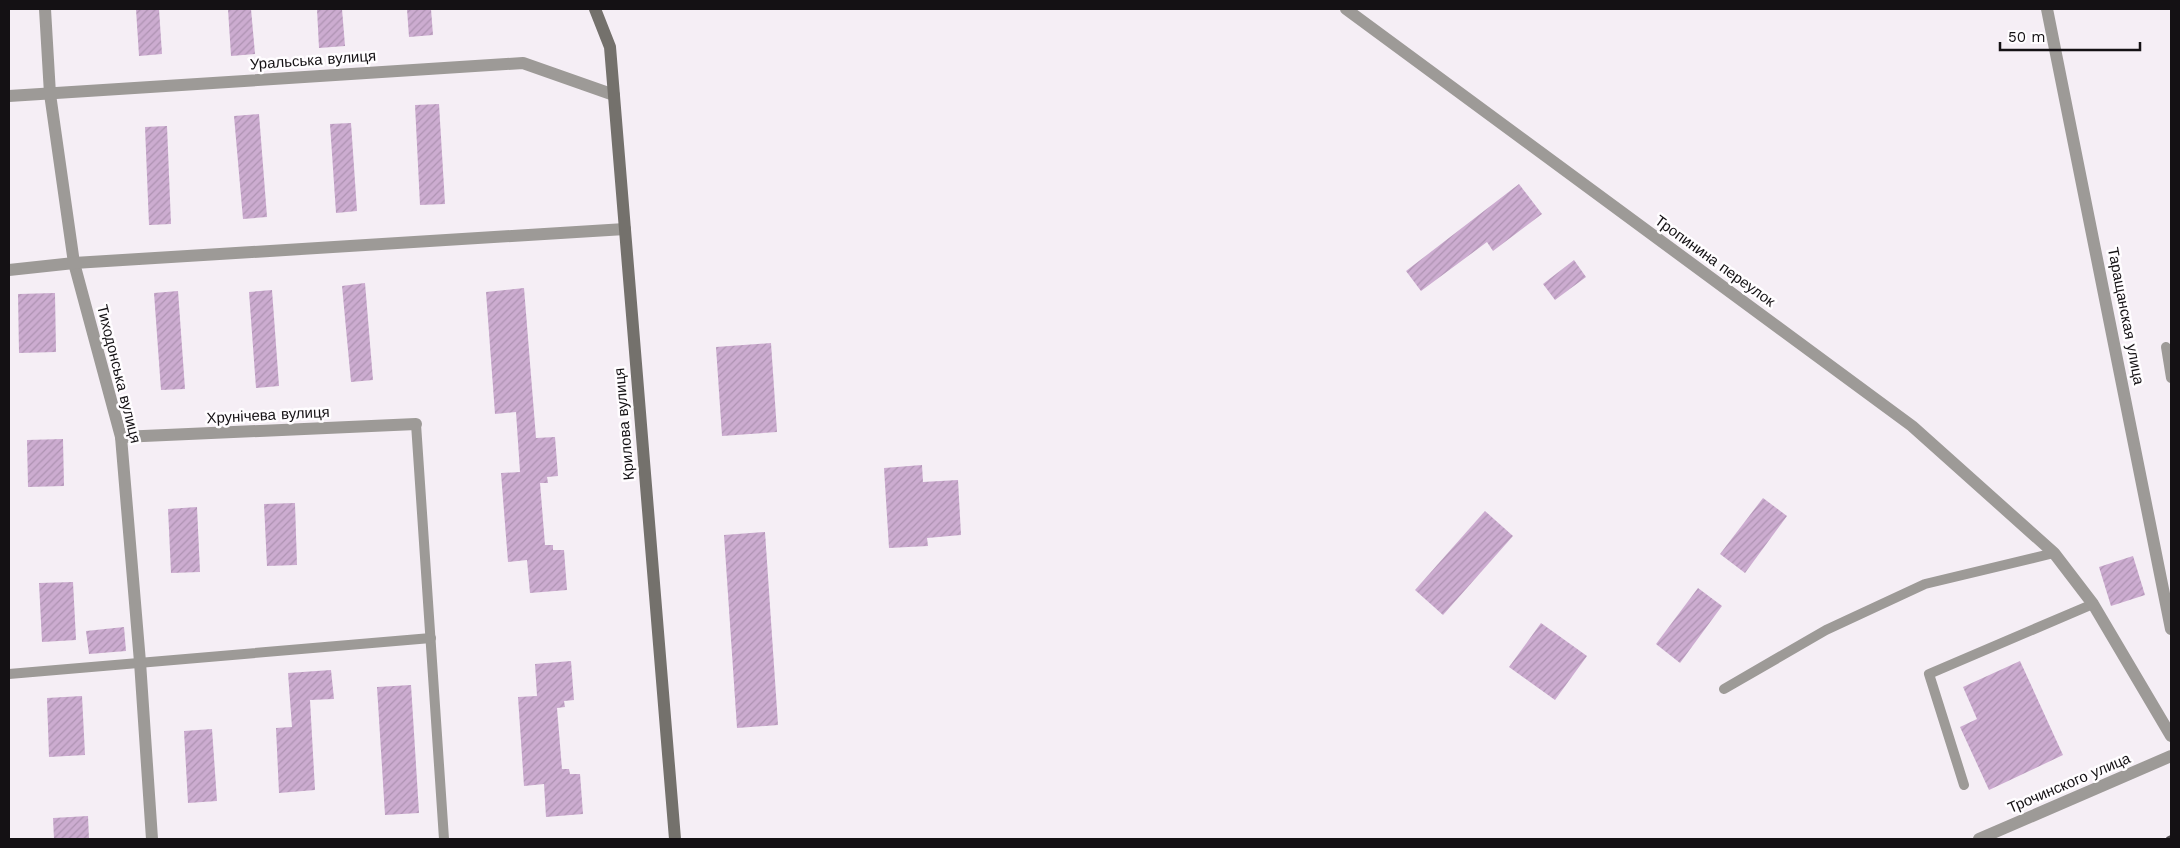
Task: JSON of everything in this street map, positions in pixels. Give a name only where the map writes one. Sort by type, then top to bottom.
[{"type":"main road","name":"Крилова вулиця","points":[[595,9],[610,47],[675,839]]},
{"type":"street","name":"Тиходонська вулиця","points":[[45,9],[50,94],[74,263],[121,437],[140,662],[152,839]]},
{"type":"street","name":"Тропинина переулок","points":[[1346,9],[1912,426],[2054,553],[2093,604],[2171,736]]},
{"type":"street","name":"Таращанская улица","points":[[2046,9],[2171,629]]},
{"type":"street","name":"Уральська вулиця","points":[[9,96],[523,63],[614,95]]},
{"type":"street","points":[[9,270],[74,263],[625,229]]},
{"type":"street","name":"Хрунічева вулиця","points":[[121,437],[416,424]]},
{"type":"street","name":"Трочинского улица","points":[[1979,839],[2171,756]]},
{"type":"lane","points":[[2166,347],[2171,378]]},
{"type":"lane","points":[[416,424],[444,839]]},
{"type":"lane","points":[[1724,689],[1826,630],[1925,584],[2054,553]]},
{"type":"lane","points":[[1964,784],[1930,674],[2093,604]]},
{"type":"lane","points":[[9,674],[431,638]]},
{"type":"building","points":[[136,9],[159,9],[162,54],[139,56]]},
{"type":"building","points":[[228,9],[251,9],[255,54],[231,56]]},
{"type":"building","points":[[317,9],[342,9],[345,46],[319,48]]},
{"type":"building","points":[[407,9],[431,9],[433,35],[409,37]]},
{"type":"building","points":[[439,104],[445,204],[420,205],[415,105]]},
{"type":"building","points":[[259,114],[267,217],[243,219],[234,116]]},
{"type":"building","points":[[351,123],[357,211],[336,213],[330,124]]},
{"type":"building","points":[[167,126],[171,224],[149,225],[145,127]]},
{"type":"building","points":[[1519,184],[1542,214],[1493,251],[1487,242],[1421,291],[1406,271]]},
{"type":"building","points":[[1574,260],[1586,277],[1555,300],[1543,284]]},
{"type":"building","points":[[365,283],[373,380],[351,382],[342,286]]},
{"type":"building","points":[[524,288],[536,438],[555,437],[558,476],[547,477],[548,483],[540,483],[545,545],[553,545],[553,550],[564,550],[567,590],[530,593],[527,560],[508,562],[501,473],[520,472],[516,412],[495,414],[486,292]]},
{"type":"building","points":[[272,290],[279,386],[256,388],[249,292]]},
{"type":"building","points":[[178,291],[185,389],[161,390],[154,293]]},
{"type":"building","points":[[55,293],[56,352],[19,353],[18,294]]},
{"type":"building","points":[[771,343],[777,432],[722,436],[716,347]]},
{"type":"building","points":[[63,439],[64,486],[28,487],[27,440]]},
{"type":"building","points":[[922,465],[923,482],[958,480],[961,535],[927,538],[928,546],[889,548],[884,468]]},
{"type":"building","points":[[1763,498],[1787,516],[1745,573],[1720,554]]},
{"type":"building","points":[[295,503],[297,565],[267,566],[264,504]]},
{"type":"building","points":[[197,507],[200,572],[171,573],[168,509]]},
{"type":"building","points":[[1485,511],[1513,536],[1443,615],[1415,590]]},
{"type":"building","points":[[765,532],[778,725],[737,728],[724,535]]},
{"type":"building","points":[[2133,556],[2145,595],[2111,606],[2099,567]]},
{"type":"building","points":[[73,582],[76,640],[42,642],[39,583]]},
{"type":"building","points":[[1698,588],[1722,606],[1680,663],[1656,644]]},
{"type":"building","points":[[1541,623],[1587,656],[1555,700],[1509,667]]},
{"type":"building","points":[[124,627],[126,651],[89,654],[86,631]]},
{"type":"building","points":[[571,661],[574,700],[564,701],[565,707],[557,708],[562,769],[569,769],[570,774],[580,774],[583,814],[546,817],[544,784],[524,786],[518,697],[537,696],[535,664]]},
{"type":"building","points":[[2020,661],[2063,755],[1989,790],[1960,727],[1977,719],[1963,687]]},
{"type":"building","points":[[331,670],[334,699],[310,700],[315,790],[279,793],[276,728],[292,727],[288,673]]},
{"type":"building","points":[[411,685],[419,813],[385,815],[377,687]]},
{"type":"building","points":[[82,696],[85,755],[49,757],[47,698]]},
{"type":"building","points":[[212,729],[217,801],[188,803],[184,731]]},
{"type":"building","points":[[88,816],[89,839],[54,839],[53,818]]},
{"type":"railway","points":[[2167,839],[2171,837]]}]
